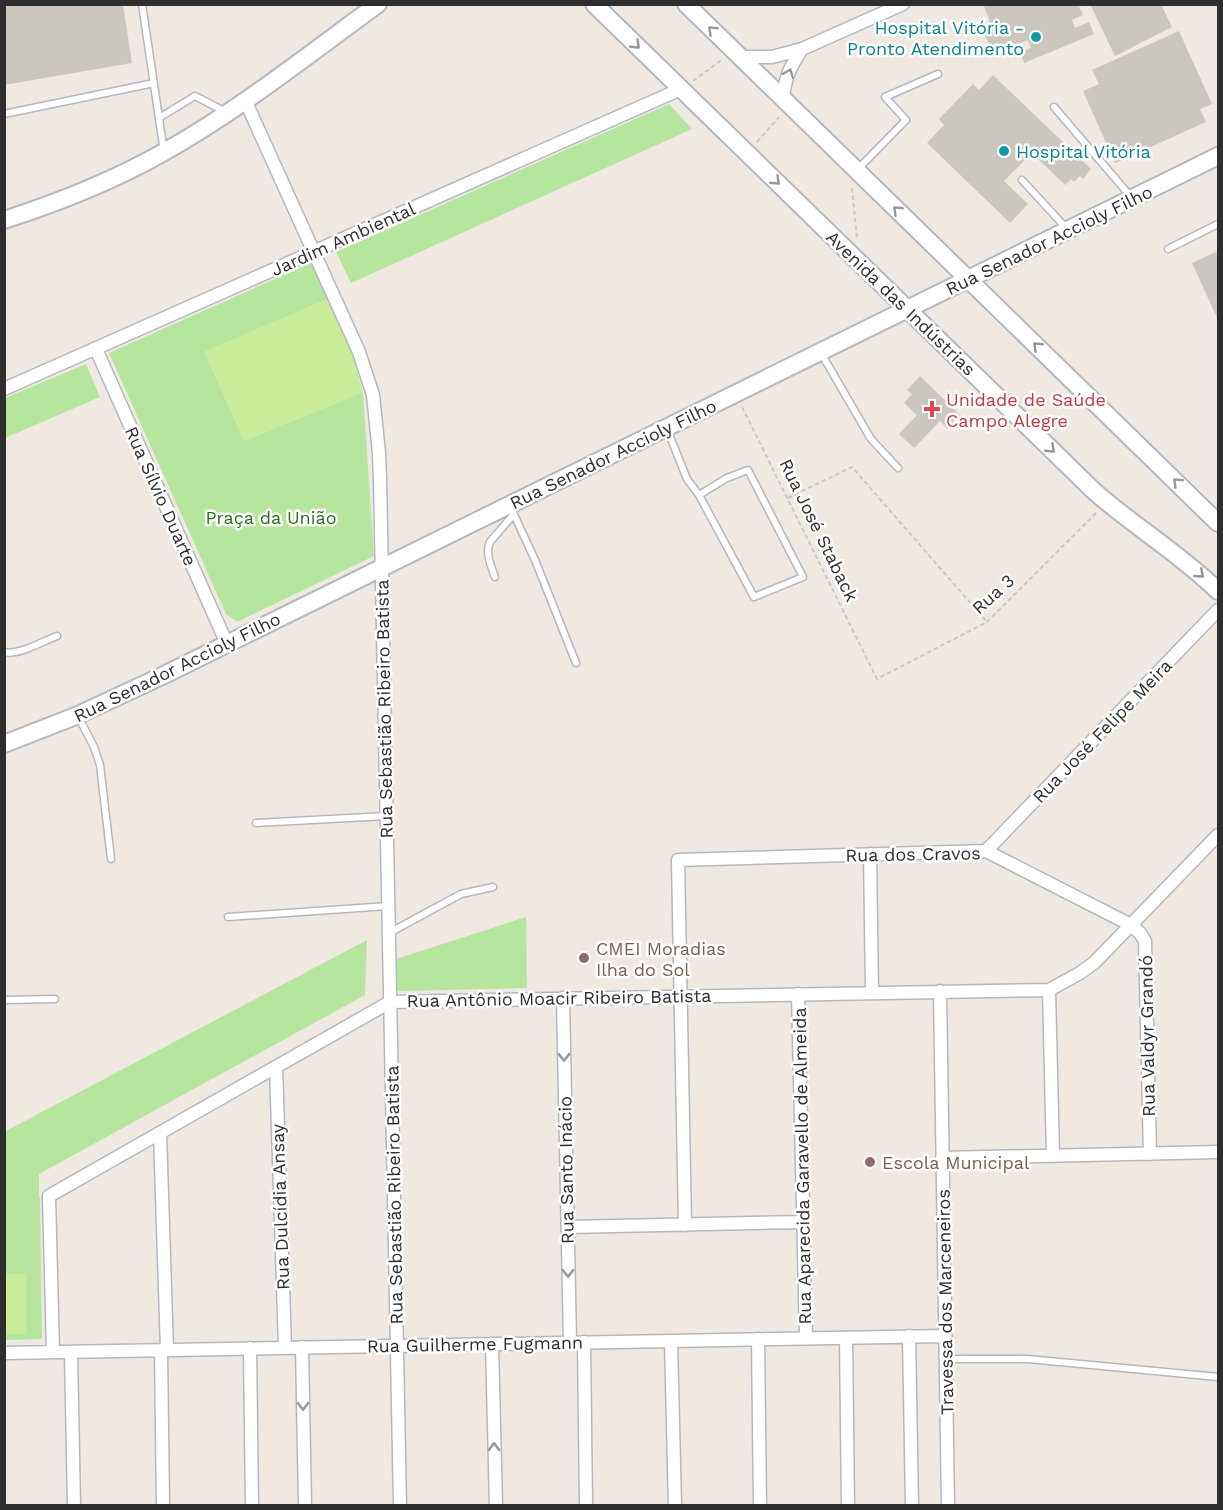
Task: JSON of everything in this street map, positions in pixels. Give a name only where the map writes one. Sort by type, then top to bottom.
[{"type":"street","points":[[4,220],[69,198],[164,152],[227,113],[378,4]]},
{"type":"street","name":"Avenida das Indústrias","points":[[594,4],[1107,502],[1180,557],[1218,591]]},
{"type":"street","points":[[686,4],[1218,523]]},
{"type":"street","points":[[737,54],[772,57],[802,49],[903,4]]},
{"type":"street","points":[[787,102],[784,84],[788,72],[802,49]]},
{"type":"street","name":"Jardim Ambiental","points":[[4,389],[681,89]]},
{"type":"street","name":"Rua Sebastião Ribeiro Batista","points":[[245,100],[359,352],[373,395],[379,453],[382,568],[400,1506]]},
{"type":"street","name":"Rua Senador Accioly Filho","points":[[4,744],[78,715],[382,568],[511,510],[666,428],[1218,156]]},
{"type":"street","name":"Rua Sílvio Duarte","points":[[96,349],[227,644]]},
{"type":"street","name":"Rua José Felipe Meira","points":[[986,851],[1218,610]]},
{"type":"street","points":[[1053,1156],[1049,990],[1094,963],[1218,835]]},
{"type":"street","name":"Rua dos Cravos","points":[[680,996],[678,860],[986,851],[1131,925]]},
{"type":"street","points":[[870,854],[872,992]]},
{"type":"street","name":"Rua Valdyr Grandó","points":[[1131,925],[1145,941],[1150,1154]]},
{"type":"street","name":"Rua Antônio Moacir Ribeiro Batista","points":[[53,1352],[49,1196],[390,1002],[1049,990]]},
{"type":"street","name":"Travessa dos Marceneiros","points":[[940,991],[948,1506]]},
{"type":"street","name":"Rua Aparecida Garavello de Almeida","points":[[798,994],[806,1338]]},
{"type":"street","points":[[680,996],[685,1225]]},
{"type":"street","name":"Rua Santo Inácio","points":[[563,998],[570,1342]]},
{"type":"street","name":"Rua Dulcídia Ansay","points":[[276,1067],[285,1348]]},
{"type":"street","points":[[160,1133],[164,1350],[163,1506]]},
{"type":"street","points":[[942,1158],[1218,1152]]},
{"type":"street","points":[[567,1227],[803,1222]]},
{"type":"street","points":[[909,1336],[912,1506]]},
{"type":"street","name":"Rua Guilherme Fugmann","points":[[4,1353],[945,1336]]},
{"type":"street","points":[[846,1338],[848,1506]]},
{"type":"street","points":[[758,1339],[760,1506]]},
{"type":"street","points":[[671,1341],[675,1506]]},
{"type":"street","points":[[584,1342],[586,1506]]},
{"type":"street","points":[[492,1344],[496,1506]]},
{"type":"street","points":[[302,1347],[305,1506]]},
{"type":"street","points":[[250,1348],[252,1506]]},
{"type":"street","points":[[71,1352],[74,1506]]},
{"type":"lane","points":[[141,4],[164,152]]},
{"type":"lane","points":[[853,167],[906,120],[885,97],[938,74]]},
{"type":"lane","points":[[4,114],[154,83]]},
{"type":"lane","points":[[159,118],[195,96],[227,113]]},
{"type":"lane","points":[[1054,107],[1133,198]]},
{"type":"lane","points":[[1022,180],[1068,230]]},
{"type":"lane","points":[[1168,249],[1218,224]]},
{"type":"lane","points":[[820,352],[871,439],[898,468]]},
{"type":"lane","points":[[666,428],[687,479],[699,495],[754,597],[803,576],[748,470],[727,478],[699,495]]},
{"type":"lane","points":[[495,578],[488,547],[511,510]]},
{"type":"lane","points":[[511,510],[535,560],[576,663]]},
{"type":"lane","points":[[4,652],[14,653],[57,636]]},
{"type":"lane","points":[[78,715],[100,765],[111,859]]},
{"type":"lane","points":[[256,823],[386,816]]},
{"type":"lane","points":[[389,933],[461,894],[493,886]]},
{"type":"lane","points":[[228,917],[388,906]]},
{"type":"lane","points":[[4,1000],[55,999]]},
{"type":"lane","points":[[946,1359],[1028,1359],[1218,1377]]},
{"type":"path","points":[[681,89],[737,54]]},
{"type":"path","points":[[747,153],[787,102]]},
{"type":"path","points":[[853,167],[860,263]]},
{"type":"path","name":"Rua José Staback","points":[[736,394],[877,679]]},
{"type":"path","points":[[788,498],[852,467],[987,622]]},
{"type":"path","name":"Rua 3","points":[[877,679],[987,622],[1107,502]]},
{"type":"green space","points":[[669,104],[692,129],[351,283],[336,252]]},
{"type":"green space","name":"Praça da União","points":[[313,262],[330,298],[205,352],[244,441],[363,392],[374,556],[237,622],[226,614],[109,353]]},
{"type":"green space","points":[[330,298],[355,363],[363,392],[244,441],[205,351]]},
{"type":"green space","points":[[86,364],[100,397],[5,438],[5,398]]},
{"type":"green space","points":[[526,917],[527,988],[397,991],[396,959]]},
{"type":"green space","points":[[367,940],[365,995],[39,1174],[42,1339],[5,1340],[4,1132]]},
{"type":"green space","points":[[5,1274],[26,1274],[26,1334],[5,1334]]},
{"type":"building","points":[[4,4],[123,4],[132,63],[4,85]]},
{"type":"building","name":"Hospital Vitória - Pronto Atendimento","points":[[987,4],[1078,4],[1083,15],[1072,20],[1075,28],[1089,22],[1094,34],[1024,63],[1020,52],[1031,48],[1028,40],[999,52],[996,47],[991,49],[981,25],[990,22],[984,6]]},
{"type":"building","points":[[1090,4],[1161,4],[1172,27],[1115,56]]},
{"type":"building","points":[[1179,31],[1212,104],[1200,109],[1206,122],[1115,163],[1083,91],[1099,84],[1092,70]]},
{"type":"building","name":"Hospital Vitória","points":[[993,75],[1091,169],[1083,179],[1080,176],[1074,182],[1071,179],[1065,185],[1032,153],[1004,181],[1028,204],[1010,223],[927,143],[944,125],[939,119],[973,84],[979,90]]},
{"type":"building","points":[[1218,251],[1218,320],[1192,263]]},
{"type":"building","name":"Unidade de Saúde Campo Alegre","points":[[920,376],[960,415],[947,428],[940,421],[914,448],[899,434],[917,415],[904,403],[912,394],[907,390]]},
{"type":"place","name":"Hospital Vitória - Pronto Atendimento","points":[[1036,37]]},
{"type":"place","name":"Hospital Vitória","points":[[1004,151]]},
{"type":"place","name":"Unidade de Saúde Campo Alegre","points":[[932,409]]},
{"type":"place","name":"CMEI Moradias Ilha do Sol","points":[[584,958]]},
{"type":"place","name":"Escola Municipal","points":[[870,1162]]}]
